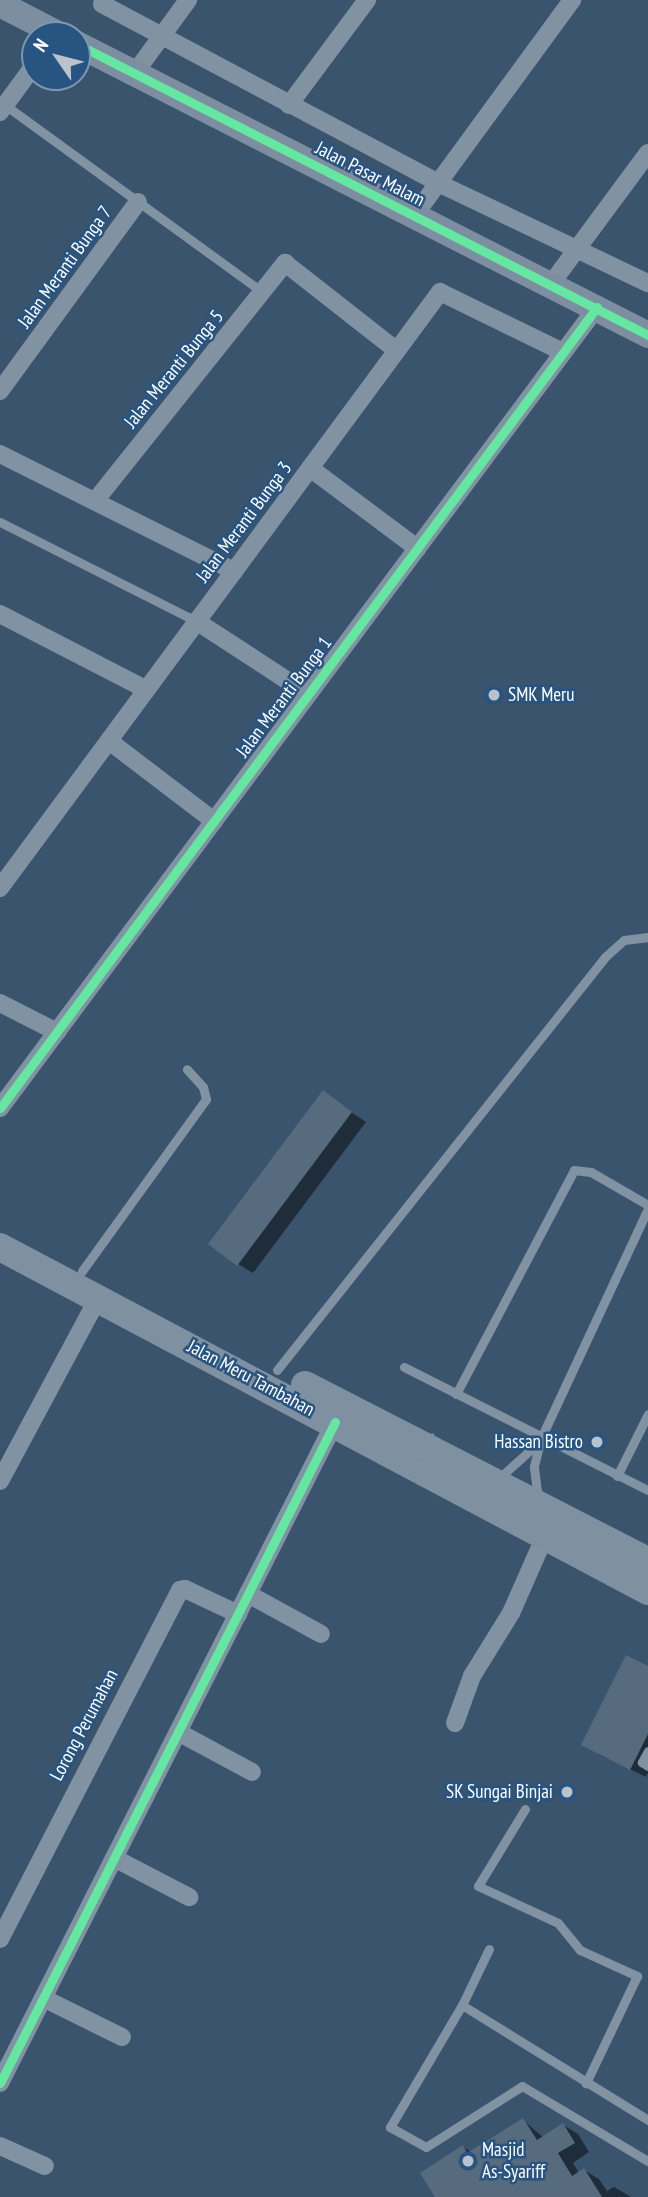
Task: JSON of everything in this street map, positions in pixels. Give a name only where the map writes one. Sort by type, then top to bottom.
[{"type":"main road","name":"Jalan Meru Tambahan","points":[[0,1243],[82,1271],[648,1561]]},
{"type":"main road","name":"Jalan Meru Tambahan","points":[[0,1243],[648,1591]]},
{"type":"street","points":[[134,74],[188,0]]},
{"type":"street","points":[[289,105],[367,0]]},
{"type":"street","points":[[414,216],[572,0]]},
{"type":"street","name":"Jalan Pasar Malam","points":[[0,4],[32,21]]},
{"type":"street","points":[[102,4],[438,183],[648,283]]},
{"type":"street","name":"Jalan Pasar Malam","points":[[91,52],[648,335]]},
{"type":"street","points":[[3,108],[8,85]]},
{"type":"street","points":[[551,284],[648,153]]},
{"type":"street","name":"Jalan Meranti Bunga 7","points":[[0,391],[138,202]]},
{"type":"street","name":"Jalan Meranti Bunga 5","points":[[95,501],[285,264],[396,351]]},
{"type":"street","name":"Jalan Meranti Bunga 3","points":[[0,888],[439,292],[563,352]]},
{"type":"street","name":"Jalan Meranti Bunga 1","points":[[0,1108],[597,307]]},
{"type":"street","points":[[0,454],[234,571]]},
{"type":"street","points":[[310,468],[417,548]]},
{"type":"street","points":[[0,614],[146,690]]},
{"type":"street","points":[[196,621],[308,694]]},
{"type":"street","points":[[109,741],[214,821]]},
{"type":"street","points":[[0,1003],[57,1032]]},
{"type":"street","points":[[0,1481],[98,1298]]},
{"type":"street","points":[[0,2083],[335,1422]]},
{"type":"street","points":[[455,1723],[472,1676],[511,1613],[545,1536]]},
{"type":"street","name":"Lorong Perumahan","points":[[0,1939],[180,1590],[185,1589],[238,1614]]},
{"type":"street","points":[[248,1594],[321,1634]]},
{"type":"street","points":[[178,1732],[252,1772]]},
{"type":"street","points":[[114,1858],[189,1897]]},
{"type":"street","points":[[43,1998],[122,2037]]},
{"type":"street","points":[[0,2146],[45,2166]]},
{"type":"lane","points":[[3,108],[262,292]]},
{"type":"lane","points":[[0,522],[196,621]]},
{"type":"lane","points":[[277,1370],[605,957],[624,940],[648,937]]},
{"type":"lane","points":[[82,1271],[206,1099],[203,1087],[187,1069]]},
{"type":"lane","points":[[456,1394],[574,1170],[591,1172],[648,1207],[541,1438],[534,1466],[539,1505]]},
{"type":"lane","points":[[404,1367],[648,1490]]},
{"type":"lane","points":[[617,1476],[648,1414]]},
{"type":"lane","points":[[494,1482],[511,1472],[541,1438]]},
{"type":"lane","points":[[648,1751],[642,1762],[648,1766]]},
{"type":"lane","points":[[525,1809],[478,1886],[558,1923],[580,1951],[637,1976],[586,2083]]},
{"type":"lane","points":[[489,1949],[462,2005],[390,2127],[426,2147],[522,2086],[648,2161]]},
{"type":"lane","points":[[462,2005],[648,2120]]},
{"type":"path","points":[[412,1472],[433,1433]]},
{"type":"building","points":[[323,1090],[352,1112],[237,1266],[208,1244]]},
{"type":"building","points":[[626,1655],[648,1666],[648,1734],[630,1770],[581,1745]]},
{"type":"building","name":"Masjid As-Syariff","points":[[523,2118],[537,2140],[563,2123],[575,2143],[558,2153],[572,2176],[584,2168],[602,2197],[435,2197],[420,2173],[463,2145],[467,2153]]},
{"type":"cycle path","points":[[91,51],[648,335]]},
{"type":"cycle path","points":[[0,1108],[597,307]]},
{"type":"cycle path","points":[[0,2083],[335,1422]]},
{"type":"place","name":"SMK Meru","points":[[494,695]]},
{"type":"place","name":"Hassan Bistro","points":[[597,1442]]},
{"type":"place","name":"SK Sungai Binjai","points":[[567,1792]]},
{"type":"place","name":"Masjid As-Syariff","points":[[468,2161]]}]
